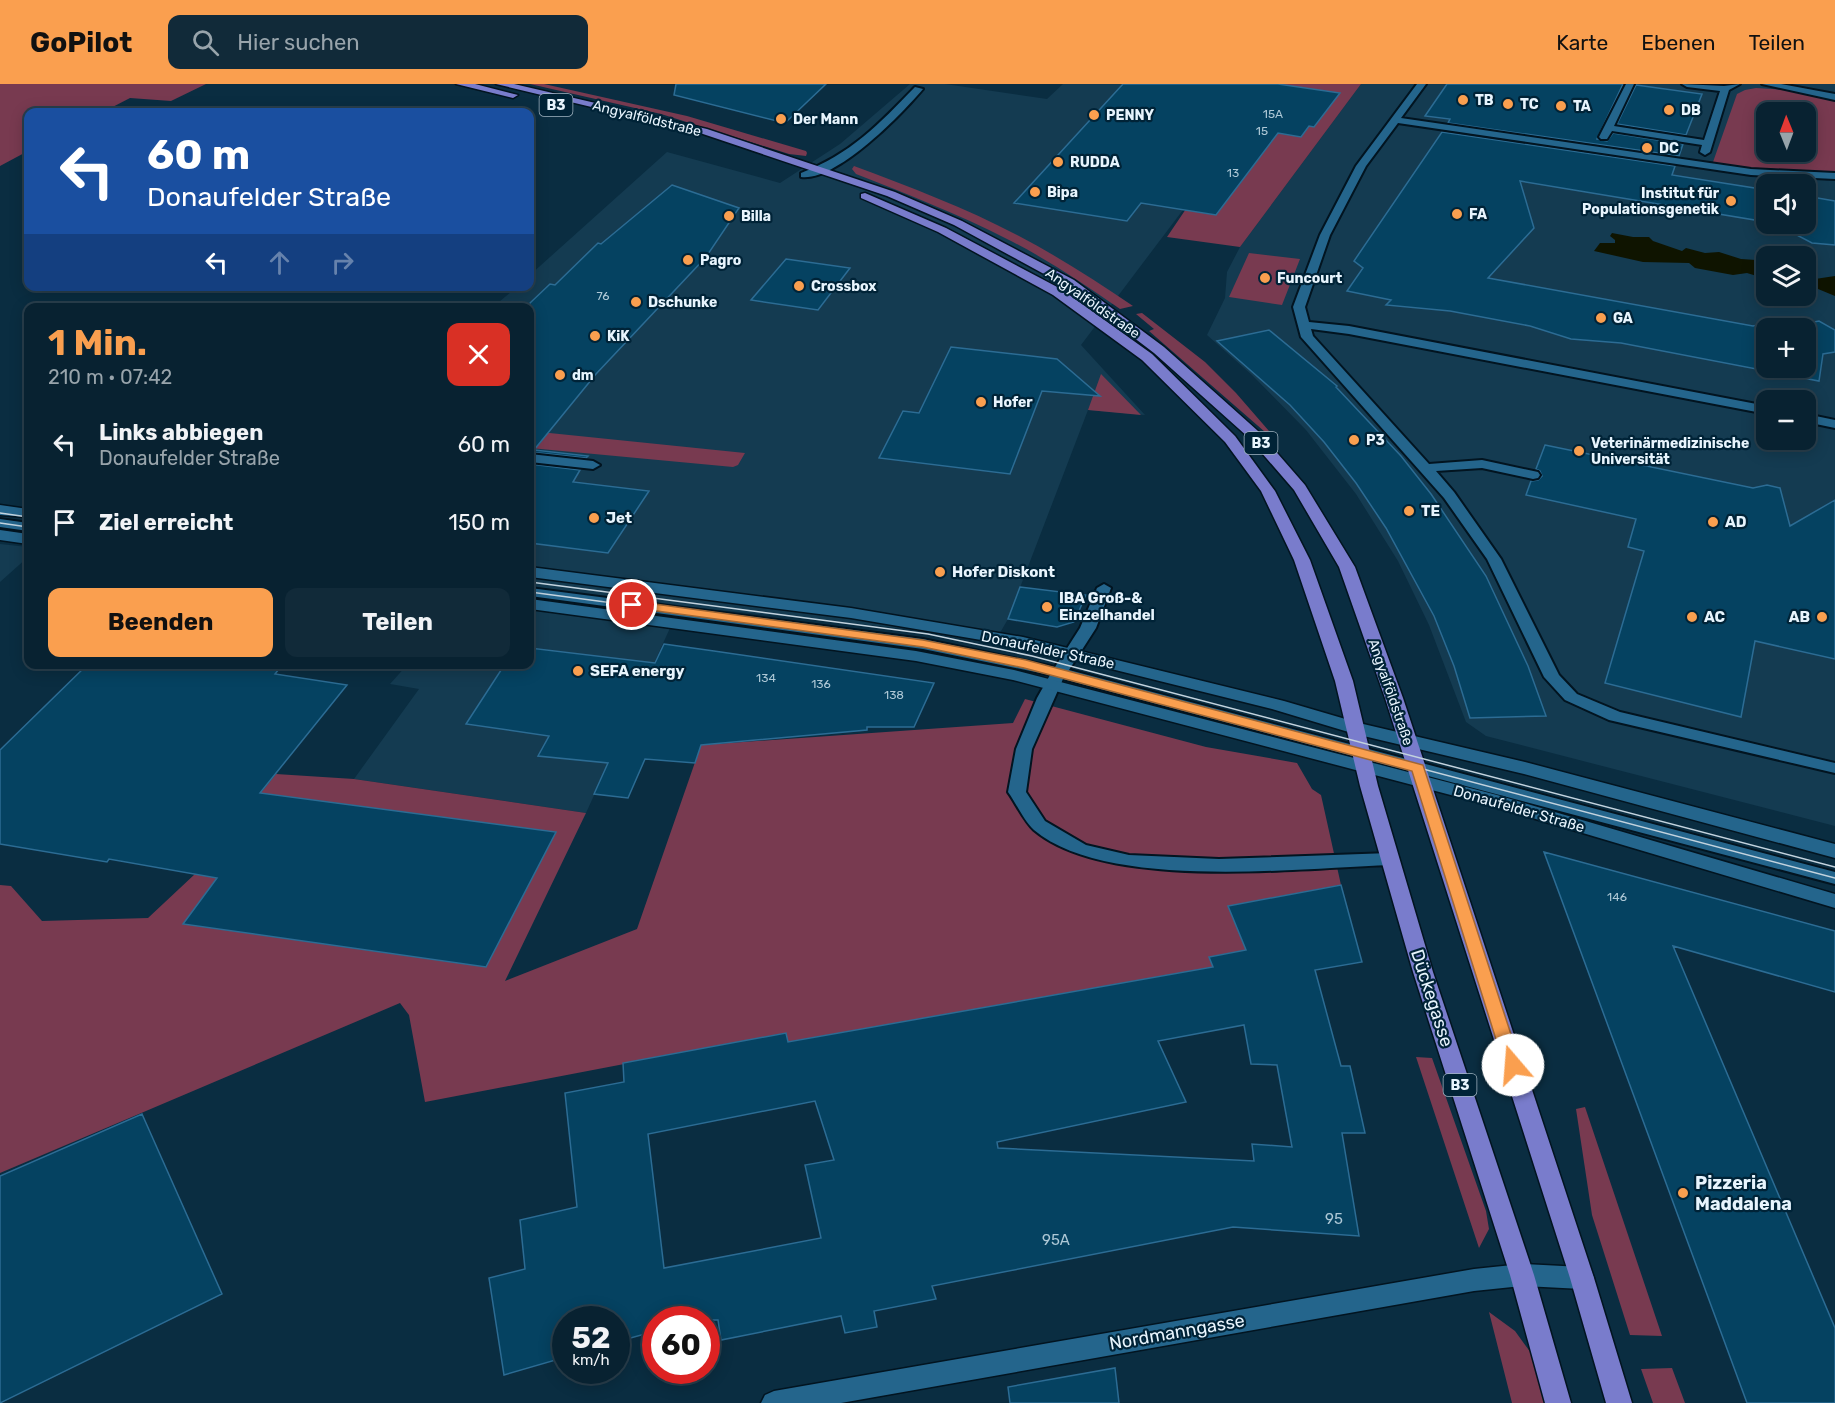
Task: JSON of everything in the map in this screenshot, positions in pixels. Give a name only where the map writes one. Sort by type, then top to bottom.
[{"type":"main road","name":"Angyalföldstraße","points":[[461,84],[692,139],[805,175],[876,200],[942,230],[1057,292],[1147,357],[1230,439],[1268,491],[1302,560],[1344,681],[1355,728]]},
{"type":"main road","name":"Angyalföldstraße","points":[[501,84],[703,131],[823,169],[891,194],[958,223],[1070,284],[1160,350],[1253,434],[1300,488],[1347,567],[1420,776]]},
{"type":"main road","points":[[0,510],[24,513]]},
{"type":"main road","points":[[0,535],[24,538]]},
{"type":"main road","name":"Donaufelder Straße","points":[[534,573],[851,613],[1023,642],[1278,705],[1355,728],[1525,768],[1835,851]]},
{"type":"main road","name":"Donaufelder Straße","points":[[534,605],[916,656],[1055,679],[1321,754],[1363,760],[1420,776],[1490,799],[1835,901]]},
{"type":"main road","name":"Dückegasse","points":[[1355,728],[1423,972],[1522,1275],[1558,1403]]},
{"type":"main road","name":"B3","points":[[1420,776],[1582,1278],[1619,1403]]},
{"type":"main road","name":"Nordmanngasse","points":[[774,1403],[1474,1280],[1522,1275],[1582,1278]]},
{"type":"lane","points":[[1422,84],[1361,166],[1325,235],[1299,307],[1307,337],[1376,411],[1449,495],[1494,559],[1552,677],[1571,697],[1615,716],[1835,768]]},
{"type":"lane","points":[[1597,149],[1630,84]]},
{"type":"lane","points":[[1688,84],[1725,89],[1735,84]]},
{"type":"lane","points":[[1767,84],[1835,97]]},
{"type":"lane","points":[[1816,84],[1835,87]]},
{"type":"lane","points":[[805,175],[823,169],[863,146],[918,89]]},
{"type":"lane","points":[[1701,164],[1725,89]]},
{"type":"lane","points":[[1394,120],[1751,172],[1835,176]]},
{"type":"lane","points":[[1609,128],[1708,143]]},
{"type":"lane","points":[[1305,325],[1349,330],[1756,408]]},
{"type":"lane","points":[[1816,420],[1835,424]]},
{"type":"lane","points":[[534,458],[593,465]]},
{"type":"lane","points":[[1425,468],[1482,464],[1533,475]]},
{"type":"lane","points":[[0,523],[24,526]]},
{"type":"lane","points":[[1104,588],[1088,628],[1055,679],[1024,749],[1017,792],[1039,825],[1081,850],[1129,861],[1208,864],[1390,859]]},
{"type":"lane","name":"Donaufelder Straße","points":[[534,593],[923,644],[1055,679]]},
{"type":"lane","name":"Donaufelder Straße","points":[[1420,776],[1835,878]]},
{"type":"shaded area","points":[[0,84],[206,84],[171,101],[130,98],[111,108],[24,108],[24,153],[0,166]]},
{"type":"shaded area","points":[[530,84],[544,84],[687,116],[807,153],[806,156],[789,154],[661,114]]},
{"type":"shaded area","points":[[910,84],[945,84],[1047,99],[1063,84],[1278,84],[1081,345],[1145,415],[1088,410],[1008,619],[997,638],[680,606],[586,813],[354,779],[419,689],[390,684],[403,669],[534,669],[534,303],[498,303],[512,291],[534,291],[534,271],[667,152],[780,183],[840,144]]},
{"type":"shaded area","points":[[1277,84],[1361,84],[1240,247],[1167,237],[1242,126]]},
{"type":"shaded area","name":"Veterinärmedizinische Universität","points":[[1361,84],[1835,84],[1835,826],[1486,736],[1466,722],[1429,625],[1398,561],[1356,494],[1306,430],[1252,375],[1207,335],[1225,298],[1227,272],[1240,247]]},
{"type":"shaded area","points":[[1756,88],[1787,90],[1835,100],[1835,172],[1734,167],[1713,162],[1737,94]]},
{"type":"shaded area","points":[[854,166],[938,198],[999,226],[1063,261],[1133,306],[1120,309],[1065,272],[1022,247],[951,213],[856,174],[852,169]]},
{"type":"shaded area","points":[[1612,233],[1649,237],[1653,241],[1682,251],[1686,248],[1705,253],[1719,252],[1741,259],[1756,260],[1756,276],[1747,273],[1733,275],[1695,268],[1689,263],[1643,262],[1594,251],[1600,243],[1615,243],[1610,236]]},
{"type":"shaded area","name":"Funcourt","points":[[1249,253],[1300,259],[1282,305],[1229,297]]},
{"type":"shaded area","points":[[1835,276],[1835,296],[1816,288],[1816,279]]},
{"type":"shaded area","points":[[1142,313],[1205,362],[1269,431],[1265,432],[1149,331],[1154,329],[1136,314]]},
{"type":"shaded area","points":[[1101,374],[1141,415],[1088,410]]},
{"type":"shaded area","points":[[534,431],[745,453],[738,465],[733,467],[534,448]]},
{"type":"shaded area","points":[[0,544],[24,547],[24,561],[0,582]]},
{"type":"shaded area","points":[[1025,699],[1206,747],[1297,763],[1312,789],[1321,795],[1341,885],[1229,906],[1246,950],[1209,957],[1213,967],[788,1042],[786,1033],[425,1102],[409,1015],[400,1003],[0,1173],[0,885],[11,886],[42,921],[148,918],[195,874],[276,774],[354,779],[586,813],[505,981],[637,929],[701,745],[1013,723]]},
{"type":"shaded area","points":[[1416,1057],[1432,1058],[1486,1211],[1489,1229],[1479,1248]]},
{"type":"shaded area","points":[[1585,1107],[1662,1336],[1630,1335],[1592,1215],[1576,1109]]},
{"type":"shaded area","points":[[1489,1312],[1515,1331],[1531,1353],[1545,1403],[1512,1403]]},
{"type":"shaded area","points":[[1672,1368],[1685,1403],[1653,1403],[1641,1369]]},
{"type":"building","points":[[676,84],[826,84],[785,123],[674,95]]},
{"type":"building","points":[[1123,84],[1278,84],[1340,93],[1314,127],[1309,126],[1301,137],[1278,133],[1216,215],[1141,203],[1127,221],[1014,203]]},
{"type":"building","points":[[1447,84],[1623,84],[1597,139],[1607,141],[1613,133],[1683,144],[1679,156],[1448,123],[1450,119],[1425,116]]},
{"type":"building","name":"DB","points":[[1636,85],[1702,94],[1686,135],[1617,124]]},
{"type":"building","points":[[1442,132],[1675,166],[1672,175],[1756,188],[1756,220],[1520,181],[1534,228],[1488,278],[1756,325],[1756,369],[1621,343],[1571,339],[1530,326],[1450,311],[1386,305],[1391,300],[1347,291],[1363,268],[1354,261]]},
{"type":"building","points":[[672,185],[739,208],[706,257],[596,374],[534,450],[534,303],[530,303],[550,284],[555,285],[598,243],[601,244]]},
{"type":"building","points":[[1816,198],[1835,201],[1835,245],[1812,243],[1795,234],[1816,234]]},
{"type":"building","name":"Crossbox","points":[[786,259],[850,268],[818,310],[751,300]]},
{"type":"building","points":[[1819,321],[1835,330],[1835,352],[1823,354],[1819,381],[1803,378],[1816,378],[1816,322]]},
{"type":"building","name":"TE","points":[[1269,330],[1337,386],[1401,456],[1431,494],[1486,576],[1528,666],[1546,716],[1470,718],[1454,666],[1434,616],[1386,528],[1356,483],[1324,442],[1290,405],[1217,341]]},
{"type":"building","name":"Hofer","points":[[951,347],[1057,359],[1100,396],[1042,391],[1010,474],[879,458],[903,411],[919,413]]},
{"type":"building","points":[[1545,445],[1753,488],[1767,485],[1780,488],[1790,526],[1835,500],[1835,659],[1755,641],[1741,717],[1605,683],[1644,551],[1628,547],[1636,519],[1526,495],[1531,481],[1538,480],[1542,476],[1536,469]]},
{"type":"building","points":[[534,450],[588,456],[586,458],[534,452]]},
{"type":"building","points":[[534,464],[580,470],[573,482],[649,491],[608,553],[534,544]]},
{"type":"building","name":"IBA Groß-& Einzelhandel","points":[[1020,587],[1086,595],[1074,622],[1057,627],[1008,619]]},
{"type":"building","points":[[664,644],[934,683],[914,727],[867,727],[867,730],[701,745],[695,763],[645,759],[628,798],[594,794],[608,763],[538,756],[549,736],[466,724],[502,669],[534,669],[534,648],[655,663]]},
{"type":"building","points":[[83,669],[279,669],[275,674],[347,685],[260,793],[556,832],[486,967],[183,924],[217,878],[109,859],[107,862],[0,844],[0,750]]},
{"type":"building","points":[[1544,852],[1835,931],[1835,992],[1673,946],[1835,1328],[1835,1403],[1747,1403]]},
{"type":"building","points":[[1341,885],[1362,962],[1315,970],[1341,1066],[1350,1066],[1365,1133],[1342,1133],[1359,1236],[1233,1227],[932,1286],[936,1299],[874,1311],[877,1327],[845,1333],[841,1316],[721,1340],[720,1306],[642,1306],[642,1335],[630,1338],[630,1306],[552,1306],[552,1361],[504,1375],[489,1278],[525,1269],[520,1220],[577,1207],[565,1093],[624,1082],[623,1063],[786,1033],[788,1042],[1213,967],[1209,957],[1246,950],[1228,906]],"holes":[[[1244,1025],[1251,1064],[1277,1065],[1292,1147],[1252,1144],[1254,1161],[998,1148],[997,1142],[1186,1102],[1158,1041]],[[815,1101],[834,1160],[805,1165],[821,1238],[664,1268],[648,1134]]]},
{"type":"building","points":[[142,1114],[222,1294],[0,1403],[0,1176]]},
{"type":"building","points":[[1115,1368],[1119,1403],[1010,1403],[1008,1387]]},
{"type":"tram line","points":[[0,513],[24,516]]},
{"type":"tram line","points":[[0,523],[24,526]]},
{"type":"tram line","points":[[534,583],[928,634],[1032,656],[1835,867]]},
{"type":"tram line","points":[[534,593],[923,644],[1026,664],[1835,878]]},
{"type":"place","name":"TB","points":[[1463,100]]},
{"type":"place","name":"TC","points":[[1508,104]]},
{"type":"place","name":"TA","points":[[1561,106]]},
{"type":"place","name":"DB","points":[[1669,110]]},
{"type":"place","name":"PENNY","points":[[1094,115]]},
{"type":"place","name":"Der Mann","points":[[781,119]]},
{"type":"place","name":"DC","points":[[1647,148]]},
{"type":"place","name":"RUDDA","points":[[1058,162]]},
{"type":"place","name":"Bipa","points":[[1035,192]]},
{"type":"place","name":"Institut für Populationsgenetik","points":[[1731,201]]},
{"type":"place","name":"FA","points":[[1457,214]]},
{"type":"place","name":"Billa","points":[[729,216]]},
{"type":"place","name":"Pagro","points":[[688,260]]},
{"type":"place","name":"Funcourt","points":[[1265,278]]},
{"type":"place","name":"Crossbox","points":[[799,286]]},
{"type":"place","name":"Dschunke","points":[[636,302]]},
{"type":"place","name":"GA","points":[[1601,318]]},
{"type":"place","name":"KiK","points":[[595,336]]},
{"type":"place","name":"dm","points":[[560,375]]},
{"type":"place","name":"Hofer","points":[[981,402]]},
{"type":"place","name":"P3","points":[[1354,440]]},
{"type":"place","name":"Veterinärmedizinische Universität","points":[[1579,451]]},
{"type":"place","name":"TE","points":[[1409,511]]},
{"type":"place","name":"Jet","points":[[594,518]]},
{"type":"place","name":"AD","points":[[1713,522]]},
{"type":"place","name":"Hofer Diskont","points":[[940,572]]},
{"type":"place","name":"IBA Groß-& Einzelhandel","points":[[1047,607]]},
{"type":"place","name":"AC","points":[[1692,617]]},
{"type":"place","name":"AB","points":[[1822,617]]},
{"type":"place","name":"SEFA energy","points":[[578,671]]},
{"type":"place","name":"Pizzeria Maddalena","points":[[1683,1193]]},
{"type":"route","points":[[632,605],[923,644],[1026,664],[1418,768],[1513,1065]]}]
